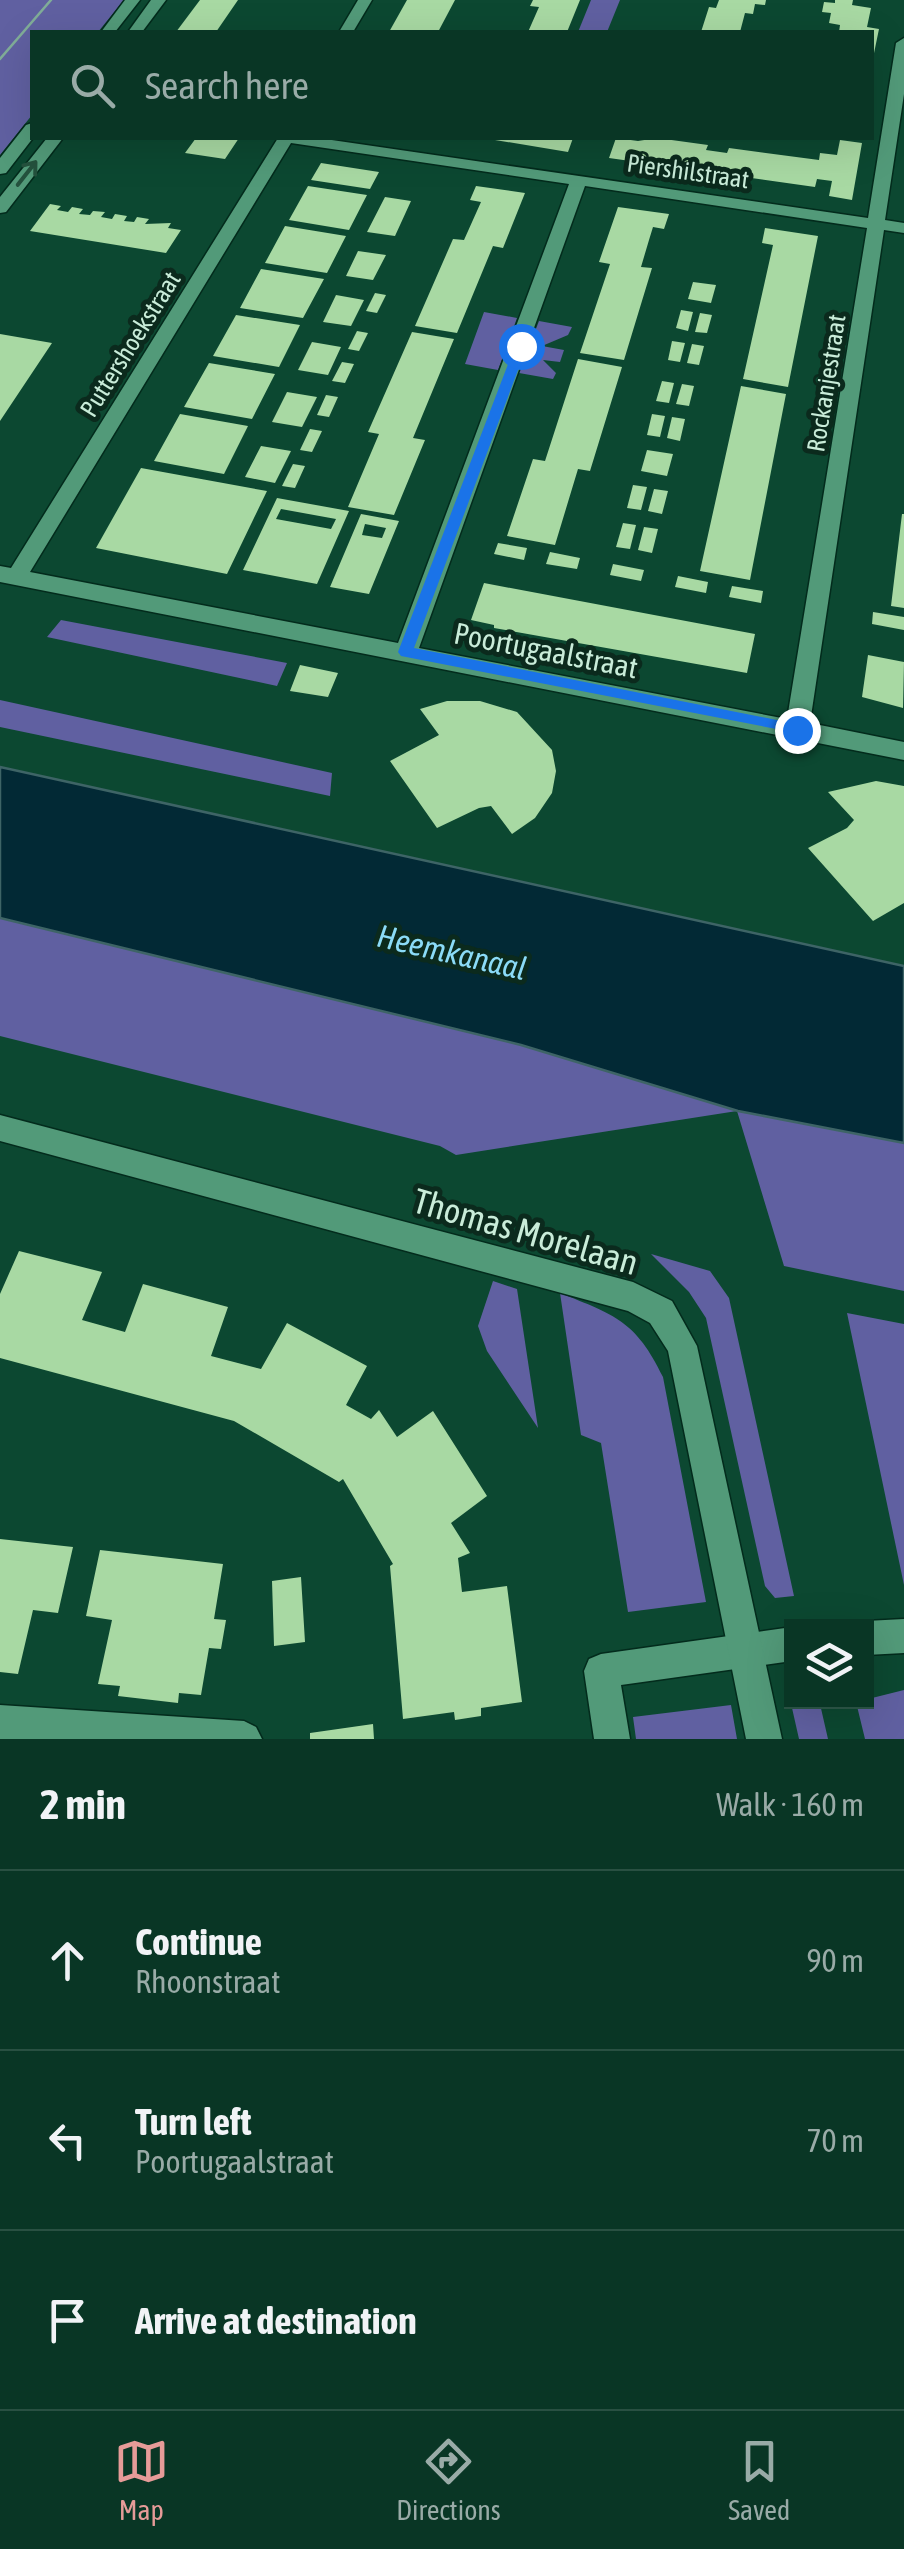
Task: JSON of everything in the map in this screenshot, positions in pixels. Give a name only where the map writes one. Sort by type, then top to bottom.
[{"type":"street","points":[[110,30],[133,0]]},
{"type":"street","points":[[136,30],[159,0]]},
{"type":"street","points":[[347,30],[365,0]]},
{"type":"street","name":"Rockanjestraat","points":[[797,730],[904,43]]},
{"type":"street","points":[[0,169],[30,131]]},
{"type":"street","points":[[0,208],[53,140]]},
{"type":"street","name":"Puttershoekstraat","points":[[8,576],[286,140]]},
{"type":"street","name":"Piershilstraat","points":[[301,140],[904,228]]},
{"type":"street","points":[[406,652],[521,346],[578,181]]},
{"type":"street","name":"Poortugaalstraat","points":[[8,576],[904,751]]},
{"type":"street","name":"Thomas Morelaan","points":[[0,1128],[633,1297],[661,1312],[682,1346],[764,1739]]},
{"type":"street","points":[[874,1638],[904,1636]]},
{"type":"street","points":[[612,1739],[601,1671],[784,1645]]},
{"type":"street","points":[[0,1722],[244,1739]]},
{"type":"shaded area","points":[[0,0],[124,0],[100,30],[30,30],[30,118],[0,155]]},
{"type":"shaded area","points":[[591,0],[620,0],[608,30],[579,30]]},
{"type":"shaded area","points":[[484,312],[517,318],[498,370],[465,364]]},
{"type":"shaded area","points":[[539,321],[572,327],[568,335],[542,346],[564,350],[560,362],[543,360],[556,373],[553,379],[519,373]]},
{"type":"shaded area","points":[[61,620],[287,663],[277,686],[47,637]]},
{"type":"shaded area","points":[[0,700],[332,773],[330,796],[0,727]]},
{"type":"shaded area","points":[[0,918],[521,1045],[738,1111],[904,1143],[904,1291],[784,1266],[737,1111],[456,1155],[440,1146],[0,1036]]},
{"type":"shaded area","points":[[651,1254],[710,1271],[729,1298],[794,1596],[775,1598],[765,1586],[706,1318],[689,1292]]},
{"type":"shaded area","points":[[493,1281],[517,1289],[538,1428],[487,1351],[478,1326]]},
{"type":"shaded area","points":[[560,1293],[622,1322],[643,1343],[663,1377],[706,1602],[628,1612],[601,1443],[581,1435]]},
{"type":"shaded area","points":[[847,1313],[904,1324],[904,1585]]},
{"type":"shaded area","points":[[904,1690],[904,1739],[865,1739],[858,1709],[874,1709],[874,1698]]},
{"type":"shaded area","points":[[731,1705],[737,1739],[636,1739],[633,1717]]},
{"type":"shaded area","points":[[792,1709],[821,1709],[828,1739],[799,1739]]},
{"type":"water","name":"Heemkanaal","points":[[0,767],[904,966],[904,1143],[738,1111],[521,1045],[0,918]]},
{"type":"building","points":[[200,0],[238,0],[217,30],[178,30]]},
{"type":"building","points":[[407,0],[455,0],[439,30],[390,30]]},
{"type":"building","points":[[533,0],[580,0],[568,30],[529,30],[539,7],[530,6]]},
{"type":"building","points":[[719,0],[766,0],[765,5],[755,4],[753,14],[745,13],[741,30],[702,30],[709,7],[716,8]]},
{"type":"building","points":[[853,0],[852,5],[871,8],[867,27],[879,29],[874,53],[874,30],[839,30],[840,25],[829,23],[831,13],[822,12],[824,2]]},
{"type":"building","points":[[195,140],[238,140],[225,159],[185,153]]},
{"type":"building","points":[[495,140],[572,140],[568,152]]},
{"type":"building","points":[[615,140],[672,140],[708,145],[706,150],[727,153],[729,148],[819,160],[820,153],[837,155],[840,140],[862,143],[852,200],[829,196],[832,181],[817,179],[815,187],[609,158]]},
{"type":"building","points":[[321,163],[379,172],[370,189],[311,180]]},
{"type":"building","points":[[308,186],[367,195],[349,230],[289,220]]},
{"type":"building","points":[[476,186],[525,193],[503,248],[493,246],[457,333],[415,326],[453,239],[464,240],[481,202],[470,200]]},
{"type":"building","points":[[385,197],[411,201],[395,236],[367,232]]},
{"type":"building","points":[[50,204],[68,212],[72,207],[83,209],[79,214],[105,212],[101,217],[112,219],[115,214],[127,216],[124,221],[134,222],[137,217],[149,219],[145,224],[171,223],[168,228],[181,230],[166,253],[30,231]]},
{"type":"building","points":[[618,207],[669,214],[664,229],[653,227],[641,267],[652,268],[624,360],[580,353],[610,264],[599,262]]},
{"type":"building","points":[[285,226],[346,236],[327,273],[265,263]]},
{"type":"building","points":[[765,228],[818,236],[788,387],[743,379],[773,245],[762,243]]},
{"type":"building","points":[[358,251],[386,255],[373,280],[346,276]]},
{"type":"building","points":[[261,269],[324,279],[303,318],[240,308]]},
{"type":"building","points":[[693,282],[716,285],[711,303],[688,299]]},
{"type":"building","points":[[375,293],[386,295],[377,313],[366,311]]},
{"type":"building","points":[[336,295],[364,300],[351,326],[323,322]]},
{"type":"building","points":[[681,310],[693,312],[688,331],[676,328]]},
{"type":"building","points":[[700,313],[712,315],[707,333],[695,332]]},
{"type":"building","points":[[236,315],[300,325],[279,367],[213,356]]},
{"type":"building","points":[[357,331],[368,333],[359,351],[348,349]]},
{"type":"building","points":[[412,332],[454,339],[413,438],[425,440],[394,515],[348,507],[379,434],[368,432]]},
{"type":"building","points":[[0,334],[52,343],[0,421]]},
{"type":"building","points":[[672,341],[685,343],[680,362],[668,360]]},
{"type":"building","points":[[312,342],[341,347],[328,375],[298,370]]},
{"type":"building","points":[[692,344],[704,346],[699,365],[687,363]]},
{"type":"building","points":[[578,359],[622,367],[590,471],[578,469],[555,545],[507,536],[533,459],[545,461]]},
{"type":"building","points":[[342,362],[354,364],[345,383],[332,381]]},
{"type":"building","points":[[209,363],[275,374],[252,419],[184,407]]},
{"type":"building","points":[[662,381],[674,383],[669,403],[656,401]]},
{"type":"building","points":[[682,384],[694,386],[689,406],[676,404]]},
{"type":"building","points":[[741,386],[786,394],[750,580],[700,571]]},
{"type":"building","points":[[287,392],[317,397],[302,427],[272,422]]},
{"type":"building","points":[[326,395],[338,397],[329,417],[317,415]]},
{"type":"building","points":[[180,414],[248,426],[224,474],[154,461]]},
{"type":"building","points":[[652,414],[665,416],[660,437],[647,435]]},
{"type":"building","points":[[672,417],[685,419],[680,441],[667,438]]},
{"type":"building","points":[[310,429],[322,431],[312,452],[300,450]]},
{"type":"building","points":[[261,446],[291,451],[275,483],[245,477]]},
{"type":"building","points":[[647,450],[673,454],[667,476],[641,471]]},
{"type":"building","points":[[293,464],[305,466],[295,488],[282,486]]},
{"type":"building","points":[[141,468],[267,491],[227,574],[96,548]]},
{"type":"building","points":[[633,485],[647,487],[641,510],[627,508]]},
{"type":"building","points":[[654,489],[668,491],[662,514],[648,511]]},
{"type":"building","points":[[277,498],[349,511],[317,584],[243,570]],"holes":[[[281,509],[336,519],[331,529],[276,519]]]},
{"type":"building","points":[[361,514],[399,521],[369,594],[330,587]],"holes":[[[365,524],[386,528],[382,538],[362,535]]]},
{"type":"building","points":[[904,514],[904,608],[891,606]]},
{"type":"building","points":[[623,523],[636,525],[630,549],[616,547]]},
{"type":"building","points":[[644,527],[658,529],[652,553],[638,550]]},
{"type":"building","points":[[498,543],[527,548],[524,560],[494,554]]},
{"type":"building","points":[[550,552],[580,558],[577,569],[546,564]]},
{"type":"building","points":[[613,564],[644,570],[641,581],[610,575]]},
{"type":"building","points":[[678,576],[708,582],[706,593],[675,587]]},
{"type":"building","points":[[484,583],[755,634],[747,673],[494,628],[471,620]]},
{"type":"building","points":[[732,586],[763,591],[761,603],[729,597]]},
{"type":"building","points":[[873,612],[904,617],[904,630],[872,624]]},
{"type":"building","points":[[868,655],[904,662],[903,708],[862,697]]},
{"type":"building","points":[[300,665],[338,673],[328,697],[290,691]]},
{"type":"building","points":[[447,701],[480,701],[517,712],[552,750],[556,771],[552,793],[535,818],[512,834],[491,806],[437,828],[390,761],[439,735],[420,709]]},
{"type":"building","points":[[876,781],[904,786],[904,903],[873,921],[808,848],[847,828],[854,820],[828,792]]},
{"type":"building","points":[[19,1251],[102,1272],[82,1320],[125,1332],[143,1284],[228,1307],[211,1356],[261,1369],[287,1323],[367,1366],[346,1405],[371,1419],[379,1410],[397,1437],[433,1411],[487,1496],[451,1523],[470,1553],[458,1558],[462,1592],[507,1586],[522,1702],[481,1708],[481,1716],[455,1720],[454,1712],[403,1719],[390,1566],[393,1564],[343,1479],[339,1482],[234,1421],[0,1358],[0,1294]]},
{"type":"building","points":[[0,1539],[73,1547],[58,1613],[33,1610],[18,1674],[0,1672]]},
{"type":"building","points":[[100,1550],[223,1564],[214,1619],[226,1620],[221,1649],[209,1648],[201,1695],[179,1693],[178,1703],[118,1696],[120,1686],[98,1684],[112,1620],[86,1616]]},
{"type":"building","points":[[301,1577],[305,1642],[274,1646],[272,1581]]},
{"type":"building","points":[[373,1724],[374,1739],[310,1739],[310,1733]]},
{"type":"tram line","points":[[0,59],[51,0]]},
{"type":"route","points":[[521,346],[406,652],[797,730]]}]
